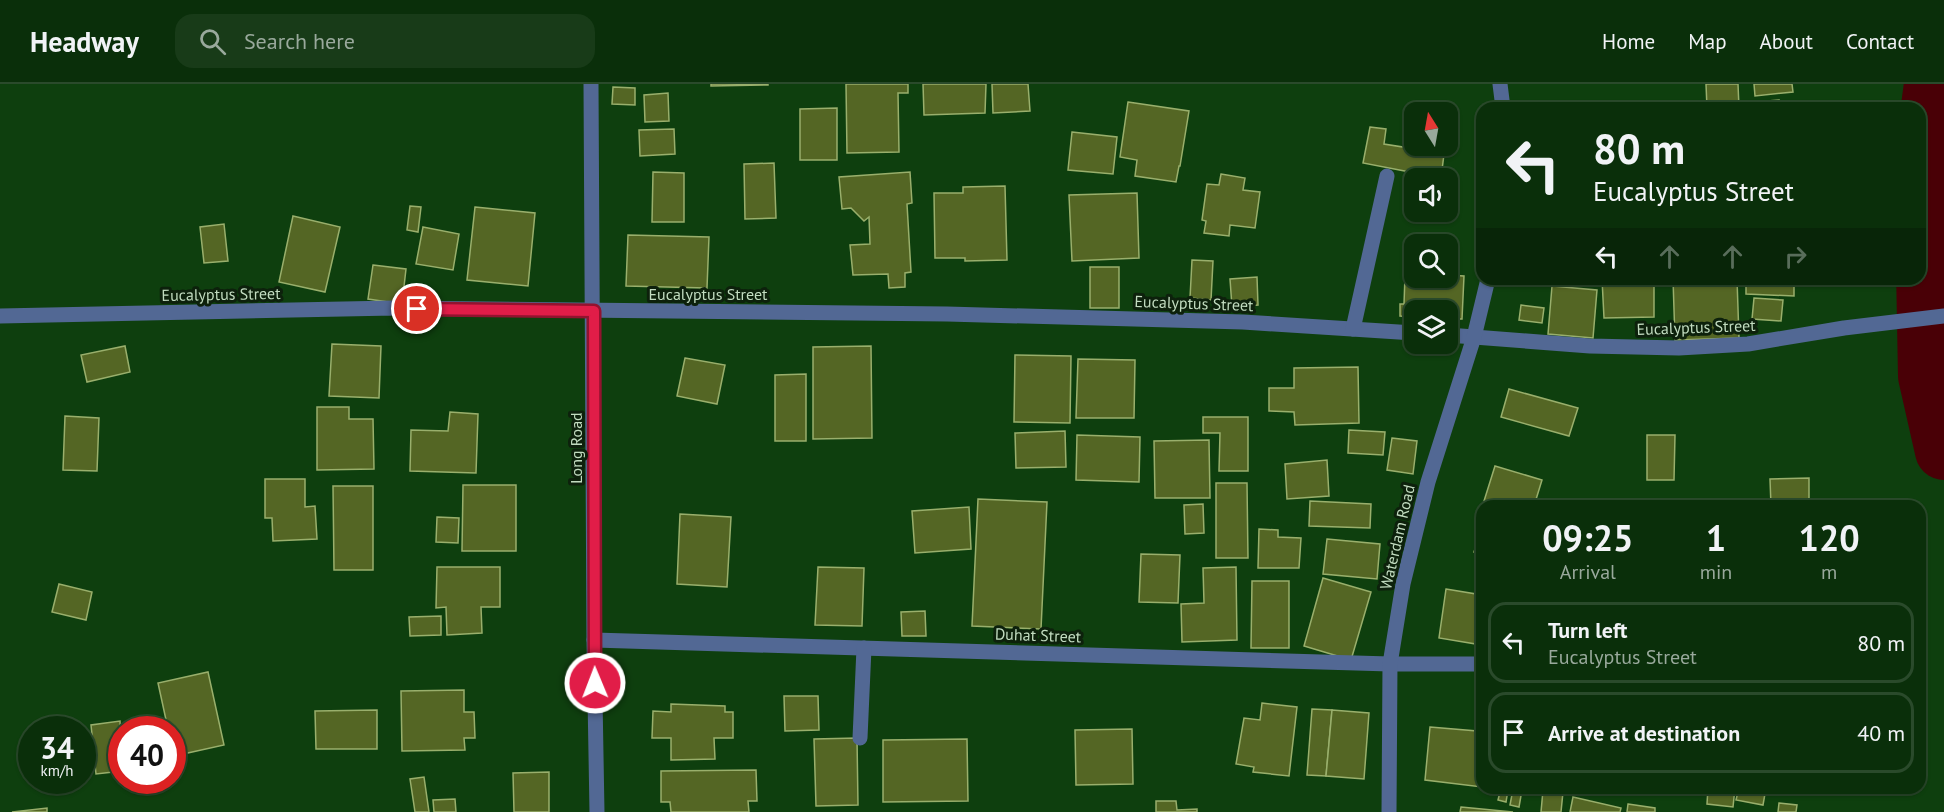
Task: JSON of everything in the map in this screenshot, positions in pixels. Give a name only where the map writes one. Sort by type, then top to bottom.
[{"type":"street","name":"Long Road","points":[[591,84],[597,812]]},
{"type":"street","points":[[1500,84],[1502,102]]},
{"type":"street","points":[[1353,329],[1388,176]]},
{"type":"street","name":"Waterdam Road","points":[[1389,812],[1390,664],[1403,584],[1428,482],[1474,337],[1487,285]]},
{"type":"street","name":"Eucalyptus Street","points":[[0,316],[394,308],[947,314],[1243,322],[1404,332]]},
{"type":"street","name":"Eucalyptus Street","points":[[1458,336],[1590,346],[1679,348],[1748,344],[1844,328],[1944,316]]},
{"type":"street","name":"Duhat Street","points":[[594,640],[1390,664],[1476,664]]},
{"type":"street","points":[[860,738],[864,648]]},
{"type":"building","points":[[711,84],[768,84],[768,85],[711,86]]},
{"type":"building","points":[[846,84],[908,84],[908,93],[898,93],[899,152],[847,153]]},
{"type":"building","points":[[923,84],[986,84],[985,113],[924,115]]},
{"type":"building","points":[[992,84],[1028,84],[1030,111],[993,113]]},
{"type":"building","points":[[1706,84],[1738,84],[1739,102],[1707,102]]},
{"type":"building","points":[[1754,84],[1792,84],[1793,92],[1755,96]]},
{"type":"building","points":[[613,87],[635,88],[635,105],[612,104]]},
{"type":"building","points":[[668,93],[669,121],[645,122],[644,95]]},
{"type":"building","points":[[1779,100],[1779,102],[1754,102]]},
{"type":"building","points":[[1128,102],[1189,111],[1176,182],[1135,176],[1137,160],[1120,157]]},
{"type":"building","points":[[837,108],[837,160],[800,160],[800,109]]},
{"type":"building","points":[[1370,127],[1386,129],[1384,144],[1404,147],[1404,156],[1444,156],[1442,168],[1404,168],[1404,171],[1363,163]]},
{"type":"building","points":[[674,129],[675,154],[640,156],[639,130]]},
{"type":"building","points":[[1072,132],[1117,137],[1113,174],[1068,170]]},
{"type":"building","points":[[774,163],[776,218],[745,219],[744,164]]},
{"type":"building","points":[[653,172],[684,173],[684,222],[652,222]]},
{"type":"building","points":[[910,172],[912,203],[907,204],[911,272],[905,273],[905,287],[889,288],[888,274],[853,275],[850,245],[870,244],[869,217],[864,221],[851,208],[842,209],[839,177]]},
{"type":"building","points":[[1221,174],[1245,178],[1243,190],[1260,192],[1255,228],[1230,225],[1229,236],[1204,233],[1206,221],[1202,220],[1207,184],[1219,185]]},
{"type":"building","points":[[1005,186],[1007,260],[965,261],[965,258],[935,258],[934,193],[963,193],[963,187]]},
{"type":"building","points":[[1137,193],[1139,258],[1072,261],[1069,195]]},
{"type":"building","points":[[410,206],[421,207],[418,232],[407,230]]},
{"type":"building","points":[[475,207],[535,213],[528,286],[467,280]]},
{"type":"building","points":[[293,216],[340,227],[325,292],[279,282]]},
{"type":"building","points":[[224,224],[228,261],[204,263],[200,227]]},
{"type":"building","points":[[423,227],[459,234],[453,270],[416,264]]},
{"type":"building","points":[[628,235],[709,237],[707,288],[626,286]]},
{"type":"building","points":[[1192,260],[1213,261],[1211,300],[1190,298]]},
{"type":"building","points":[[373,265],[406,269],[402,304],[368,299]]},
{"type":"building","points":[[1090,267],[1119,267],[1119,308],[1090,308]]},
{"type":"building","points":[[1458,276],[1464,276],[1462,319],[1458,319],[1458,300],[1404,300],[1405,288],[1458,288]]},
{"type":"building","points":[[1257,277],[1258,305],[1232,307],[1230,279]]},
{"type":"building","points":[[1602,285],[1654,285],[1654,317],[1604,318]]},
{"type":"building","points":[[1673,285],[1737,285],[1739,338],[1675,340]]},
{"type":"building","points":[[1746,285],[1794,285],[1794,296],[1746,294]]},
{"type":"building","points":[[1552,286],[1597,290],[1593,338],[1548,334]]},
{"type":"building","points":[[1754,298],[1783,300],[1781,321],[1752,319]]},
{"type":"building","points":[[1400,304],[1404,304],[1404,316],[1400,316]]},
{"type":"building","points":[[1521,305],[1544,308],[1542,323],[1519,320]]},
{"type":"building","points":[[332,344],[381,346],[379,398],[329,396]]},
{"type":"building","points":[[125,346],[130,372],[87,382],[81,355]]},
{"type":"building","points":[[871,346],[872,438],[813,439],[813,347]]},
{"type":"building","points":[[1015,355],[1071,356],[1070,423],[1014,422]]},
{"type":"building","points":[[685,358],[725,365],[717,404],[677,396]]},
{"type":"building","points":[[1078,359],[1135,360],[1134,418],[1076,418]]},
{"type":"building","points":[[1358,367],[1359,423],[1295,425],[1294,412],[1269,411],[1269,388],[1294,388],[1294,368]]},
{"type":"building","points":[[806,374],[806,441],[775,441],[775,375]]},
{"type":"building","points":[[1509,389],[1578,408],[1569,436],[1501,417]]},
{"type":"building","points":[[317,407],[349,407],[349,419],[373,419],[374,469],[317,470]]},
{"type":"building","points":[[450,412],[478,414],[476,473],[410,471],[411,430],[448,431]]},
{"type":"building","points":[[65,416],[99,418],[97,471],[63,470]]},
{"type":"building","points":[[1203,417],[1248,417],[1248,471],[1219,471],[1220,433],[1203,433]]},
{"type":"building","points":[[1349,430],[1385,432],[1383,455],[1348,453]]},
{"type":"building","points":[[1065,431],[1066,467],[1016,468],[1015,433]]},
{"type":"building","points":[[1077,435],[1140,437],[1139,482],[1076,480]]},
{"type":"building","points":[[1647,435],[1675,435],[1674,480],[1647,480]]},
{"type":"building","points":[[1392,438],[1417,441],[1413,474],[1387,470]]},
{"type":"building","points":[[1209,440],[1210,498],[1155,498],[1154,441]]},
{"type":"building","points":[[1327,460],[1329,496],[1287,499],[1285,464]]},
{"type":"building","points":[[1495,466],[1542,480],[1536,500],[1484,500]]},
{"type":"building","points":[[1809,478],[1809,500],[1771,500],[1770,479]]},
{"type":"building","points":[[265,479],[305,479],[305,507],[315,506],[317,539],[273,541],[272,518],[265,518]]},
{"type":"building","points":[[1216,483],[1247,483],[1248,558],[1216,558]]},
{"type":"building","points":[[463,485],[516,485],[516,551],[462,551]]},
{"type":"building","points":[[333,486],[373,486],[373,570],[334,570]]},
{"type":"building","points":[[978,499],[1047,502],[1041,629],[972,626]]},
{"type":"building","points":[[1310,501],[1371,504],[1370,528],[1309,526]]},
{"type":"building","points":[[1203,504],[1204,533],[1185,534],[1184,505]]},
{"type":"building","points":[[969,507],[971,549],[915,553],[912,511]]},
{"type":"building","points":[[680,514],[731,517],[727,587],[677,584]]},
{"type":"building","points":[[437,517],[459,518],[458,543],[436,542]]},
{"type":"building","points":[[1259,529],[1278,530],[1278,537],[1301,538],[1299,568],[1258,568]]},
{"type":"building","points":[[1327,539],[1380,544],[1377,579],[1323,574]]},
{"type":"building","points":[[1141,554],[1180,555],[1178,603],[1139,602]]},
{"type":"building","points":[[437,567],[500,567],[500,607],[481,607],[482,633],[447,635],[446,607],[436,608]]},
{"type":"building","points":[[818,567],[864,568],[862,626],[815,625]]},
{"type":"building","points":[[1236,567],[1237,640],[1182,642],[1181,604],[1204,603],[1203,568]]},
{"type":"building","points":[[1323,578],[1371,592],[1351,660],[1304,646]]},
{"type":"building","points":[[1252,581],[1289,581],[1289,648],[1251,648]]},
{"type":"building","points":[[59,584],[92,592],[86,620],[52,612]]},
{"type":"building","points":[[1446,589],[1476,594],[1476,644],[1439,638]]},
{"type":"building","points":[[925,611],[926,636],[902,636],[901,612]]},
{"type":"building","points":[[441,616],[441,635],[410,636],[409,617]]},
{"type":"building","points":[[208,672],[224,745],[186,753],[186,716],[165,716],[158,683]]},
{"type":"building","points":[[464,690],[464,712],[474,712],[475,738],[464,738],[465,750],[402,751],[401,691]]},
{"type":"building","points":[[784,696],[818,696],[819,730],[785,731]]},
{"type":"building","points":[[1262,703],[1297,707],[1289,776],[1253,772],[1254,767],[1236,764],[1244,718],[1260,720]]},
{"type":"building","points":[[671,704],[725,706],[725,712],[733,712],[733,738],[714,738],[715,759],[671,760],[671,738],[652,738],[653,711],[671,712]]},
{"type":"building","points":[[1312,709],[1332,710],[1326,776],[1307,775]]},
{"type":"building","points":[[377,710],[377,749],[316,749],[315,711]]},
{"type":"building","points":[[1332,710],[1369,713],[1364,779],[1326,776]]},
{"type":"building","points":[[108,723],[108,773],[96,774],[96,724]]},
{"type":"building","points":[[1430,727],[1476,731],[1476,786],[1425,780]]},
{"type":"building","points":[[1132,729],[1133,784],[1076,785],[1075,730]]},
{"type":"building","points":[[857,738],[858,805],[816,806],[814,739]]},
{"type":"building","points":[[967,739],[968,801],[883,802],[883,740]]},
{"type":"building","points":[[756,770],[757,801],[748,801],[749,812],[671,812],[670,802],[661,802],[661,771]]},
{"type":"building","points":[[549,772],[549,812],[514,812],[513,773]]},
{"type":"building","points":[[424,777],[429,812],[415,812],[410,779]]},
{"type":"building","points":[[1500,794],[1507,794],[1506,802],[1498,800]]},
{"type":"building","points":[[1512,794],[1521,794],[1519,807],[1510,805]]},
{"type":"building","points":[[1543,794],[1563,794],[1561,812],[1541,812]]},
{"type":"building","points":[[1708,794],[1734,794],[1733,807],[1707,804]]},
{"type":"building","points":[[1738,794],[1765,794],[1763,805],[1736,800]]},
{"type":"building","points":[[1573,797],[1621,808],[1620,812],[1570,812]]},
{"type":"building","points":[[455,799],[456,812],[434,812],[433,800]]},
{"type":"building","points":[[1156,801],[1176,801],[1177,810],[1197,809],[1197,812],[1156,812]]},
{"type":"building","points":[[1779,803],[1797,805],[1796,812],[1778,812]]},
{"type":"building","points":[[1628,804],[1655,808],[1655,812],[1627,812]]},
{"type":"building","points":[[1461,807],[1513,812],[1460,812]]},
{"type":"building","points":[[47,808],[47,812],[12,812]]},
{"type":"waterway","points":[[1926,136],[1933,84]]},
{"type":"waterway","points":[[1925,285],[1927,376],[1944,451]]},
{"type":"route","points":[[417,309],[594,311],[595,683]]}]
